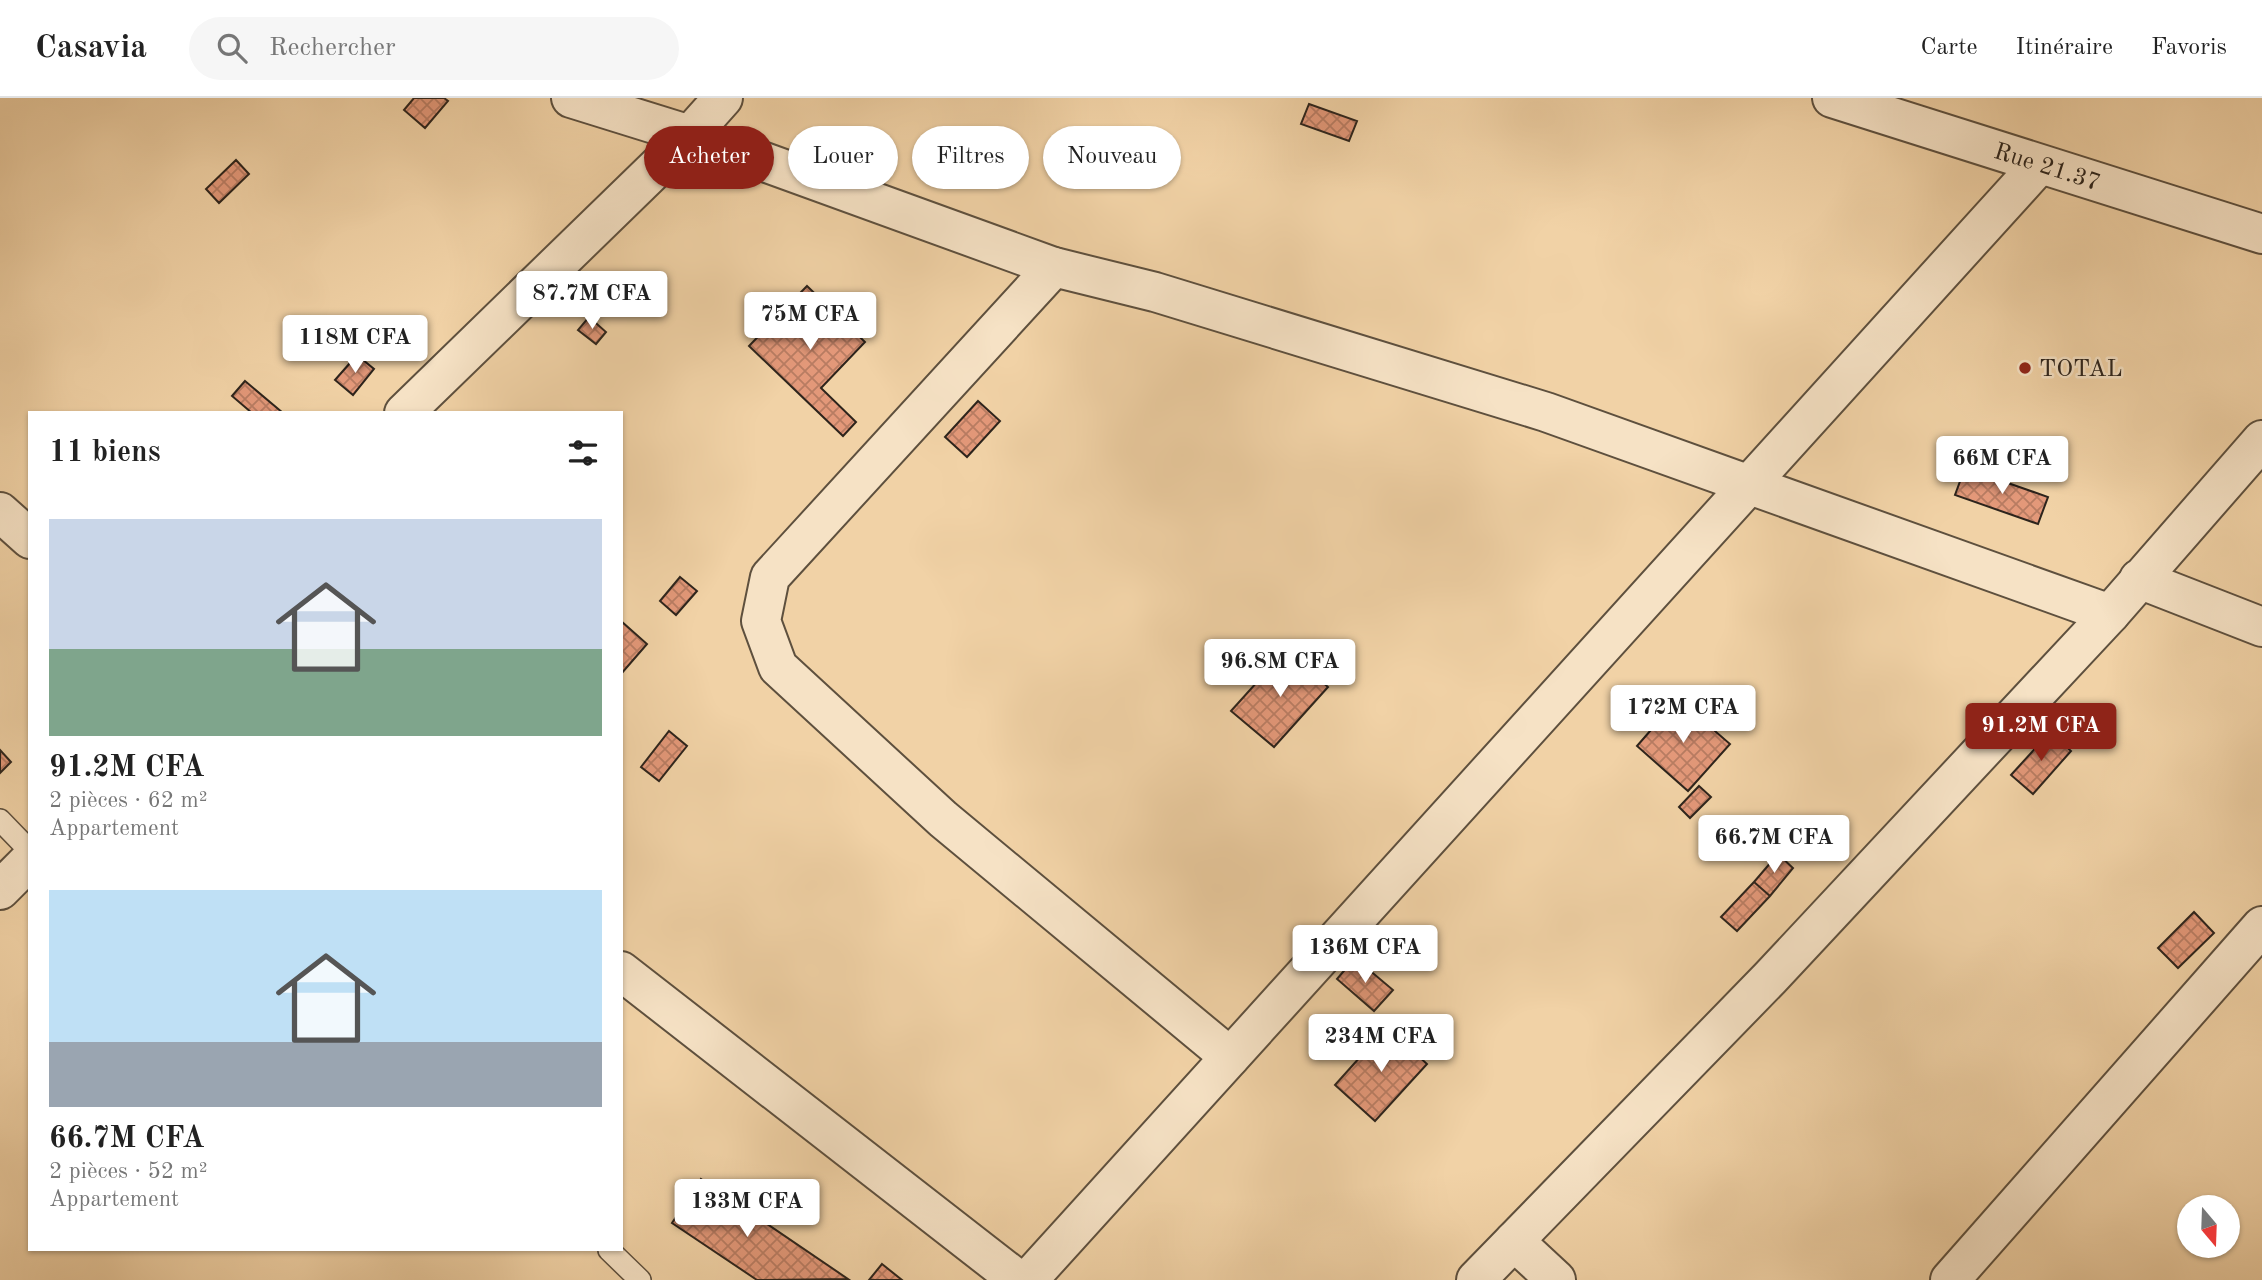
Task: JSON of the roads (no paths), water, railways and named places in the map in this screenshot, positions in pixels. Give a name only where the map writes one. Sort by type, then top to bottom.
[{"type":"street","points":[[571,98],[661,126]]},
{"type":"street","points":[[698,126],[723,98]]},
{"type":"street","name":"Rue 21.37","points":[[1832,98],[2038,166],[2262,234]]},
{"type":"street","points":[[774,165],[1054,267],[1155,292],[1546,412],[2110,614]]},
{"type":"street","points":[[1028,1280],[2038,166]]},
{"type":"street","points":[[406,411],[644,180]]},
{"type":"street","points":[[1054,267],[770,577],[761,621],[778,667],[943,819],[1230,1057]]},
{"type":"street","points":[[1476,1280],[1770,978],[2110,614],[2262,440]]},
{"type":"street","points":[[0,512],[28,537]]},
{"type":"street","points":[[2139,579],[2262,627]]},
{"type":"street","points":[[0,891],[28,862]]},
{"type":"street","points":[[1950,1280],[2262,926]]},
{"type":"street","points":[[623,973],[1018,1280]]},
{"type":"street","points":[[1514,1241],[1556,1280]]},
{"type":"lane","points":[[0,820],[28,850]]},
{"type":"lane","points":[[610,1251],[640,1280]]},
{"type":"place","name":"TOTAL","points":[[2025,368]]}]
